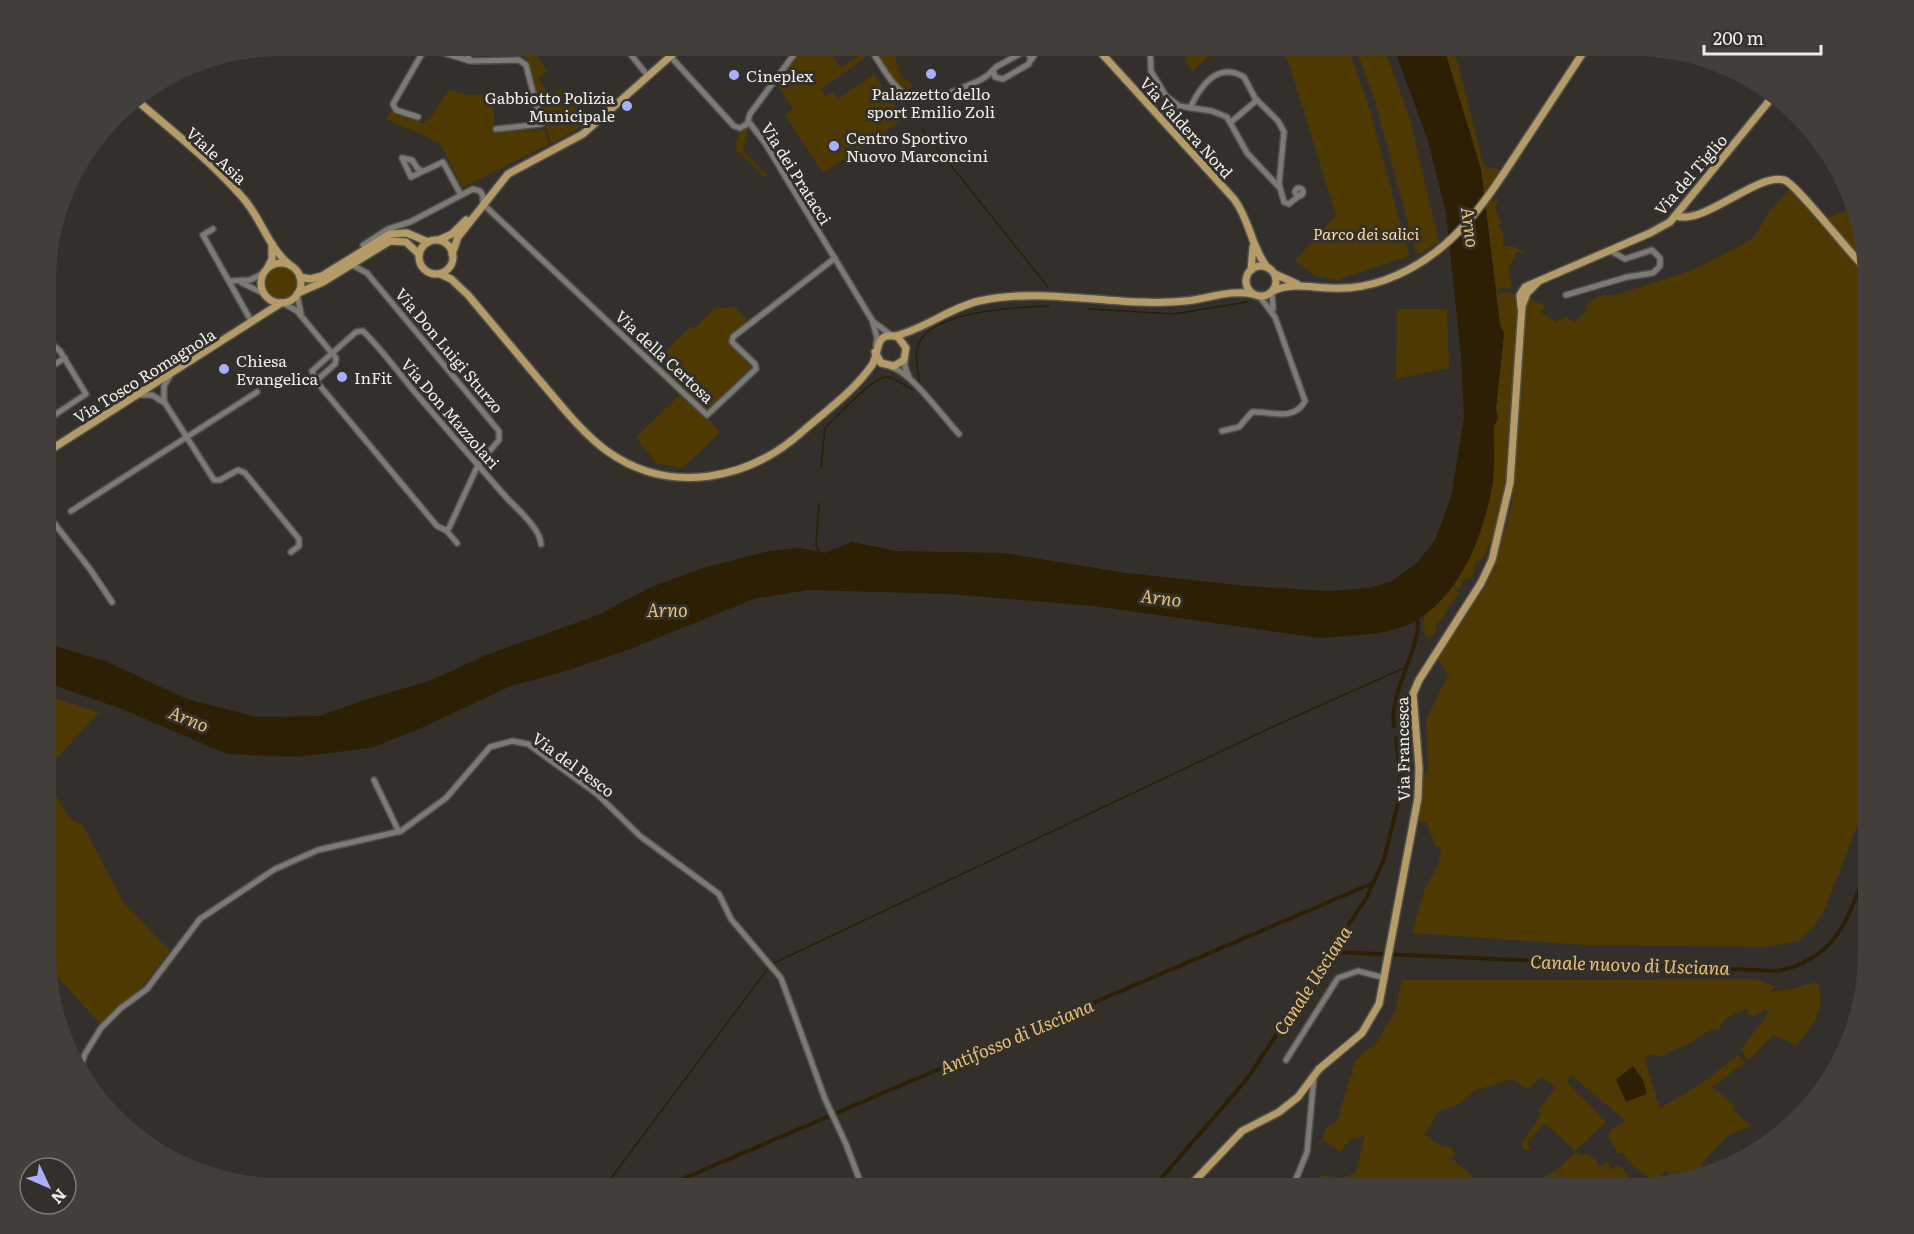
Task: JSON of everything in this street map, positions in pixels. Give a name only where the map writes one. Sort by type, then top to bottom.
[{"type":"main road","name":"Via Valdera Nord","points":[[1104,56],[1234,199],[1246,216],[1259,256],[1266,267]]},
{"type":"main road","points":[[428,242],[419,254],[419,262],[424,270],[451,279],[468,295],[584,431],[614,456],[653,473],[700,478],[749,468],[794,440],[871,366],[880,339],[893,336],[962,306],[1002,298],[1172,302],[1241,292],[1256,295],[1281,287],[1349,287],[1392,277],[1432,256],[1460,233],[1488,198],[1581,56]]},
{"type":"main road","points":[[468,295],[451,264],[454,242],[509,173],[582,134],[670,57]]},
{"type":"main road","name":"Via del Tiglio","points":[[1537,283],[1660,229],[1676,216],[1769,101]]},
{"type":"main road","name":"Viale Asia","points":[[141,104],[238,192],[258,216],[272,241],[290,265]]},
{"type":"main road","points":[[1676,216],[1692,216],[1769,182],[1784,180],[1797,188],[1858,260]]},
{"type":"main road","points":[[266,270],[280,263],[290,265],[300,277],[310,279],[322,276],[390,234],[407,233],[428,242],[439,240],[452,234],[483,204]]},
{"type":"main road","points":[[1252,233],[1246,284],[1256,295]]},
{"type":"main road","points":[[263,293],[270,300],[282,303],[385,243],[397,240],[409,243],[419,254]]},
{"type":"main road","points":[[439,240],[448,245],[452,254]]},
{"type":"main road","points":[[252,320],[265,308],[261,283],[273,256],[272,241]]},
{"type":"main road","points":[[440,274],[451,264]]},
{"type":"main road","points":[[1215,296],[1237,287],[1249,272],[1266,267],[1282,280],[1305,287]]},
{"type":"main road","points":[[1273,291],[1276,282],[1274,273]]},
{"type":"main road","points":[[298,294],[300,277]]},
{"type":"main road","name":"Via Francesca","points":[[1197,1178],[1237,1135],[1287,1107],[1298,1097],[1314,1074],[1348,1048],[1366,1028],[1377,1009],[1418,798],[1419,768],[1413,694],[1419,680],[1481,583],[1492,560],[1510,483],[1521,313],[1520,293],[1525,287],[1537,283]]},
{"type":"main road","name":"Via Tosco Romagnola","points":[[56,446],[282,303]]},
{"type":"main road","points":[[850,388],[874,370],[900,364],[905,357],[906,346],[911,336],[927,322]]},
{"type":"main road","points":[[893,336],[906,346]]},
{"type":"main road","points":[[876,350],[879,362],[890,367]]},
{"type":"street","points":[[417,117],[394,110],[393,104],[421,56]]},
{"type":"street","points":[[454,56],[470,61],[519,60],[526,64],[541,124],[496,129]]},
{"type":"street","points":[[470,56],[470,61]]},
{"type":"street","points":[[632,56],[648,76]]},
{"type":"street","name":"Via dei Pratacci","points":[[793,56],[750,114],[749,123],[765,143],[872,320],[882,332],[893,336]]},
{"type":"street","points":[[875,56],[893,85],[913,96],[937,97],[981,80],[1005,79],[1028,65],[1033,56]]},
{"type":"street","points":[[981,80],[1015,56]]},
{"type":"street","points":[[1150,56],[1150,67],[1161,90],[1173,103],[1217,112],[1232,122],[1246,151],[1272,177],[1287,205],[1298,194]]},
{"type":"street","points":[[670,57],[734,126],[741,128],[749,123]]},
{"type":"street","points":[[993,70],[998,79]]},
{"type":"street","points":[[1190,108],[1206,81],[1225,73],[1244,77],[1257,100],[1276,119],[1285,133],[1279,187]]},
{"type":"street","points":[[1232,122],[1257,100]]},
{"type":"street","points":[[423,171],[443,162],[461,195]]},
{"type":"street","points":[[1272,177],[1279,174]]},
{"type":"street","points":[[363,245],[388,230],[410,222],[473,189],[478,190],[483,196],[483,204]]},
{"type":"street","name":"Via della Certosa","points":[[483,204],[707,415],[756,368],[732,342],[732,338],[835,258]]},
{"type":"street","points":[[213,229],[203,235],[252,320]]},
{"type":"street","name":"Via del Tiglio","points":[[1566,295],[1620,279],[1653,273],[1660,266],[1660,258],[1652,250],[1644,250],[1624,259],[1611,251]]},
{"type":"street","points":[[367,273],[368,254]]},
{"type":"street","name":"Via Don Luigi Sturzo","points":[[350,265],[357,266],[367,273],[497,427],[499,440],[478,465]]},
{"type":"street","points":[[237,282],[266,270]]},
{"type":"street","points":[[229,281],[263,293]]},
{"type":"street","points":[[1222,431],[1239,427],[1252,412],[1285,415],[1304,404],[1302,389],[1275,317],[1273,291]]},
{"type":"street","points":[[298,294],[299,307],[305,320]]},
{"type":"street","points":[[1256,295],[1275,317]]},
{"type":"street","points":[[282,303],[293,308],[305,320],[336,358],[335,364],[316,381]]},
{"type":"street","name":"Via dei Pratacci","points":[[872,320],[877,337],[876,350]]},
{"type":"street","name":"Via Don Mazzolari","points":[[333,353],[356,332],[364,332],[538,534],[541,544]]},
{"type":"street","points":[[56,349],[65,358],[86,394],[56,414]]},
{"type":"street","points":[[333,353],[312,370],[316,381],[433,520],[457,543]]},
{"type":"street","points":[[905,357],[906,370],[913,384]]},
{"type":"street","points":[[56,364],[65,358]]},
{"type":"street","points":[[890,367],[901,372],[958,434]]},
{"type":"street","points":[[162,400],[166,382],[172,373]]},
{"type":"street","points":[[155,384],[164,392]]},
{"type":"street","points":[[155,384],[162,400],[214,479],[220,480],[237,471],[244,472],[299,539],[299,546],[291,552]]},
{"type":"street","points":[[71,511],[257,393]]},
{"type":"street","points":[[138,395],[162,400]]},
{"type":"street","points":[[446,530],[478,465]]},
{"type":"street","points":[[56,526],[112,602]]},
{"type":"street","name":"Via del Pesco","points":[[83,1060],[101,1028],[147,989],[200,919],[265,875],[318,850],[399,832],[413,825],[446,798],[490,747],[512,741],[523,742],[597,794],[640,836],[714,889],[731,919],[777,973],[784,986],[825,1099],[859,1178]]},
{"type":"street","points":[[374,780],[399,832]]},
{"type":"street","points":[[1286,1060],[1338,978],[1358,970],[1385,976]]},
{"type":"street","points":[[1296,1178],[1307,1152],[1314,1074]]},
{"type":"green space","points":[[524,56],[537,56],[547,70],[538,79],[551,96],[561,88],[585,124],[551,144],[528,62]]},
{"type":"green space","name":"Centro Sportivo Nuovo Marconcini","points":[[796,56],[832,56],[841,68],[858,56],[867,56],[821,89],[826,96],[833,92],[838,99],[874,74],[904,119],[823,173],[785,115],[793,109],[776,83]]},
{"type":"green space","points":[[879,56],[895,56],[901,78],[903,77],[912,84],[910,90],[895,81]]},
{"type":"green space","points":[[1186,56],[1209,56],[1192,71]]},
{"type":"green space","name":"Parco dei salici","points":[[1285,56],[1351,56],[1369,107],[1409,256],[1337,280],[1316,276],[1295,261],[1336,215]]},
{"type":"green space","points":[[1359,56],[1387,56],[1409,116],[1439,241],[1420,254],[1416,253],[1375,101]]},
{"type":"green space","points":[[1446,56],[1456,56],[1484,166],[1500,170],[1484,194],[1481,169]]},
{"type":"green space","points":[[449,90],[469,95],[493,94],[495,132],[545,129],[549,144],[462,188],[440,143],[386,119],[391,111],[423,123],[431,117]]},
{"type":"green space","points":[[749,127],[743,151],[767,175],[764,177],[735,149],[740,131]]},
{"type":"green space","points":[[1790,189],[1858,263],[1858,823],[1824,911],[1813,928],[1799,941],[1767,947],[1586,945],[1412,933],[1425,888],[1439,864],[1441,847],[1435,846],[1427,822],[1418,821],[1422,774],[1428,772],[1426,720],[1448,675],[1436,657],[1464,620],[1475,601],[1494,561],[1508,519],[1513,496],[1524,313],[1530,295],[1533,301],[1546,306],[1540,312],[1556,322],[1567,316],[1573,323],[1585,313],[1586,306],[1599,296],[1616,295],[1695,269],[1753,239],[1769,212]]},
{"type":"green space","points":[[1498,199],[1495,209],[1501,222],[1499,227],[1503,232],[1503,243],[1506,247],[1512,246],[1527,253],[1516,252],[1511,265],[1508,266],[1512,288],[1496,289],[1486,207],[1491,201]]},
{"type":"green space","points":[[1848,210],[1857,256],[1824,219]]},
{"type":"green space","points":[[281,267],[293,271],[297,283],[293,295],[281,299],[269,295],[265,283],[269,271]]},
{"type":"green space","points":[[1511,292],[1517,297],[1519,313],[1507,487],[1493,537],[1485,555],[1480,562],[1476,560],[1473,577],[1461,581],[1463,584],[1456,591],[1459,593],[1441,621],[1437,622],[1435,635],[1427,637],[1423,624],[1425,618],[1446,593],[1494,444],[1504,333],[1500,325],[1496,294]]},
{"type":"green space","points":[[735,307],[748,322],[728,340],[751,367],[703,415],[720,432],[683,468],[656,463],[636,437],[684,391],[665,372],[670,365],[661,356],[691,326],[694,329],[715,308]]},
{"type":"green space","points":[[1397,309],[1447,309],[1449,368],[1396,379]]},
{"type":"green space","points":[[56,699],[99,712],[56,759]]},
{"type":"green space","points":[[56,796],[71,820],[82,824],[124,903],[170,951],[146,982],[101,1025],[56,976]]},
{"type":"green space","points":[[1756,979],[1776,987],[1768,992],[1817,982],[1821,1000],[1813,1024],[1796,1045],[1773,1035],[1748,1061],[1741,1050],[1769,1012],[1766,1010],[1754,1016],[1747,1014],[1749,1010],[1745,1009],[1724,1020],[1719,1029],[1706,1033],[1663,1057],[1650,1054],[1645,1060],[1660,1108],[1700,1085],[1738,1055],[1745,1063],[1712,1087],[1733,1103],[1734,1111],[1751,1126],[1730,1134],[1703,1162],[1700,1169],[1672,1175],[1666,1170],[1657,1177],[1649,1178],[1629,1162],[1623,1153],[1618,1154],[1608,1136],[1614,1127],[1626,1121],[1571,1075],[1567,1082],[1606,1122],[1575,1151],[1545,1123],[1527,1143],[1531,1150],[1523,1149],[1522,1143],[1541,1114],[1538,1111],[1556,1087],[1541,1077],[1528,1089],[1512,1079],[1476,1090],[1458,1105],[1438,1111],[1425,1135],[1440,1146],[1450,1147],[1455,1153],[1451,1158],[1475,1178],[1341,1178],[1356,1173],[1365,1133],[1359,1139],[1351,1138],[1340,1152],[1322,1139],[1327,1127],[1337,1122],[1355,1061],[1378,1041],[1395,1011],[1402,980]]},
{"type":"green space","points":[[1576,1152],[1582,1156],[1586,1153],[1596,1160],[1599,1167],[1606,1163],[1610,1166],[1609,1171],[1617,1166],[1622,1168],[1631,1178],[1541,1178],[1556,1171]]},
{"type":"green space","points":[[1319,1175],[1341,1178],[1320,1178]]},
{"type":"water","name":"Arno","points":[[1397,56],[1446,56],[1481,169],[1500,325],[1504,333],[1496,408],[1498,419],[1494,426],[1493,481],[1476,544],[1466,565],[1440,602],[1424,616],[1405,626],[1373,634],[1319,638],[1094,606],[948,594],[808,590],[754,599],[625,651],[563,672],[511,686],[421,728],[371,748],[295,757],[227,754],[122,709],[56,686],[56,647],[105,661],[187,699],[257,717],[320,716],[432,680],[486,655],[598,615],[651,587],[703,568],[769,551],[799,548],[825,553],[852,542],[897,551],[1004,553],[1126,573],[1247,586],[1329,591],[1369,588],[1390,582],[1417,563],[1435,540],[1451,497],[1464,417],[1461,356],[1446,213],[1428,141]]},
{"type":"water","points":[[1633,1066],[1643,1080],[1647,1094],[1626,1102],[1616,1080]]},
{"type":"waterway","points":[[922,129],[1048,287]]},
{"type":"waterway","points":[[1089,309],[1174,314],[1247,302]]},
{"type":"waterway","points":[[919,383],[917,348],[927,332],[958,317],[998,310],[1049,306]]},
{"type":"waterway","points":[[821,467],[825,428],[873,383],[887,377],[912,389]]},
{"type":"waterway","points":[[819,503],[816,545],[819,552]]},
{"type":"waterway","name":"Canale Usciana","points":[[1394,726],[1396,697],[1416,637],[1418,625],[1416,616]]},
{"type":"waterway","points":[[772,964],[1281,723],[1404,668]]},
{"type":"waterway","name":"Canale Usciana","points":[[1162,1178],[1247,1079],[1367,897],[1384,859],[1398,803],[1400,771],[1396,738]]},
{"type":"waterway","name":"Antifosso di Usciana","points":[[685,1178],[1373,883]]},
{"type":"waterway","name":"Canale nuovo di Usciana","points":[[1332,952],[1777,971],[1798,965],[1815,956],[1828,945],[1839,932],[1858,892]]},
{"type":"waterway","points":[[1856,896],[1858,902]]},
{"type":"waterway","points":[[611,1178],[769,967]]},
{"type":"place","name":"Palazzetto dello sport Emilio Zoli","points":[[931,74]]},
{"type":"place","name":"Cineplex","points":[[734,75]]},
{"type":"place","name":"Gabbiotto Polizia Municipale","points":[[627,106]]},
{"type":"place","name":"Centro Sportivo Nuovo Marconcini","points":[[834,146]]},
{"type":"place","name":"Chiesa Evangelica","points":[[224,369]]},
{"type":"place","name":"InFit","points":[[342,377]]}]
